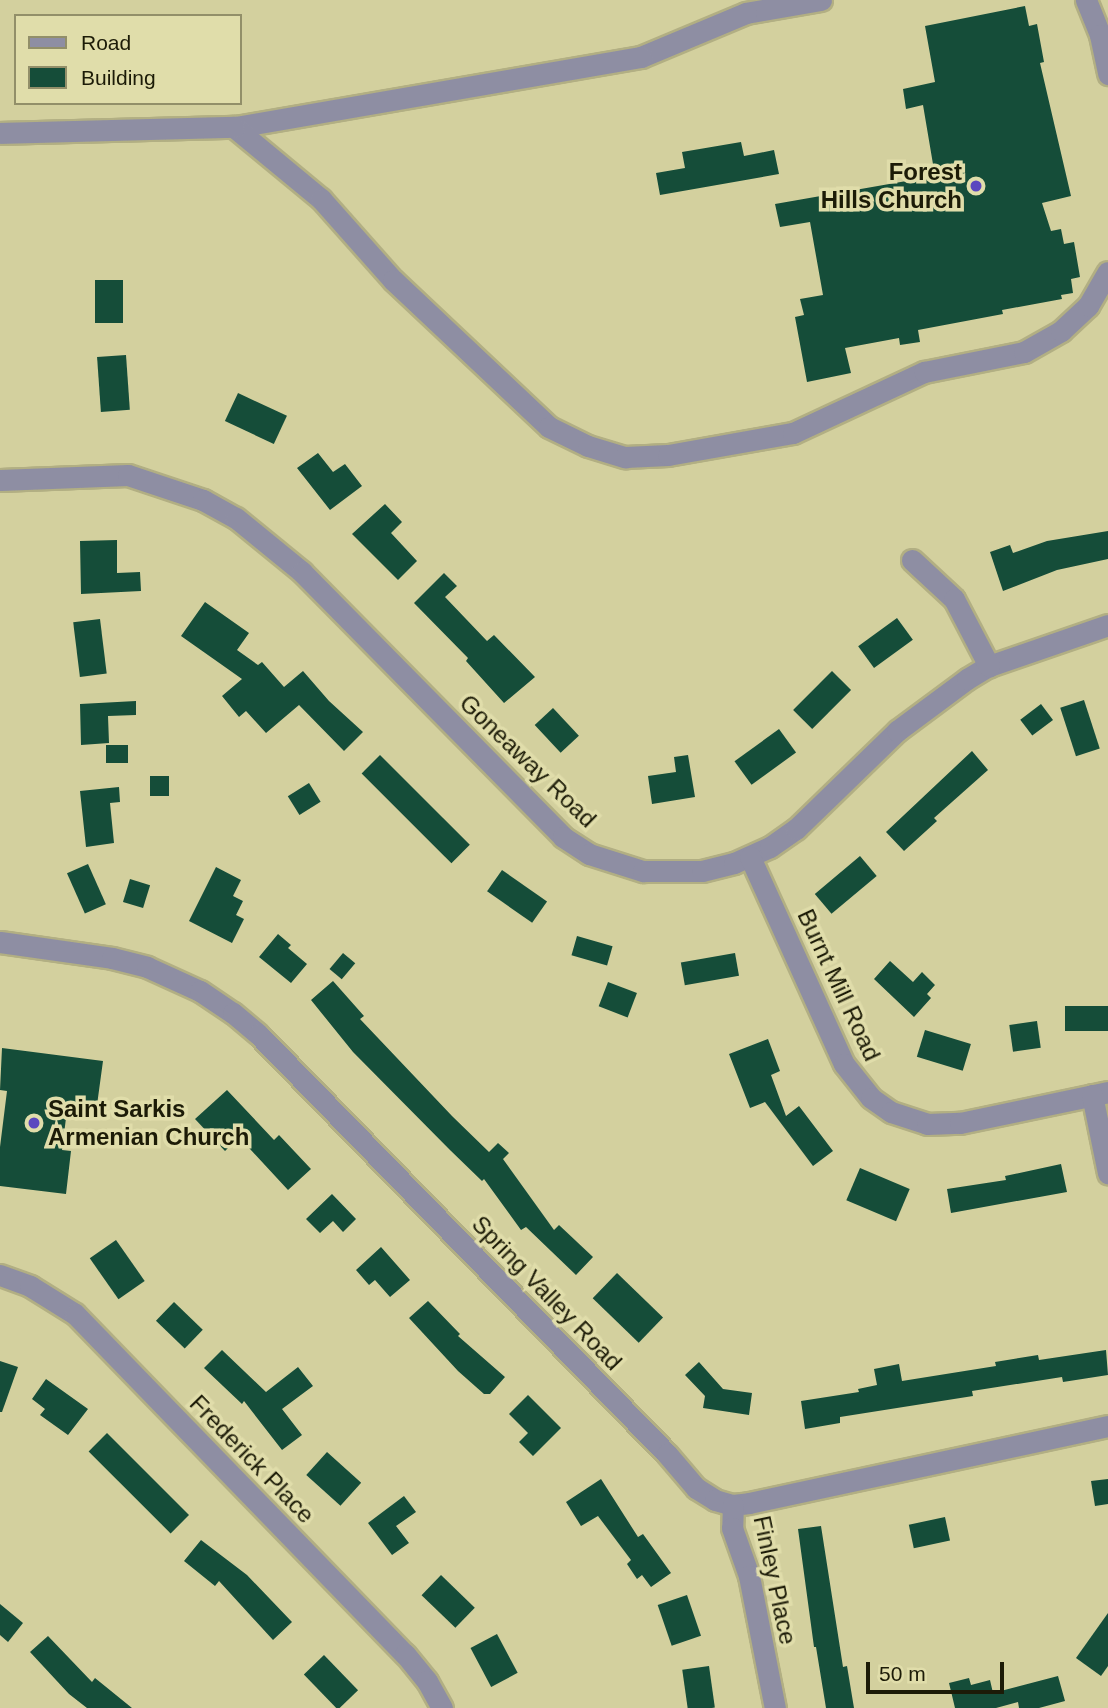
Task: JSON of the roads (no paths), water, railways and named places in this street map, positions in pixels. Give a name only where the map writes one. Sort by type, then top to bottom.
[{"type":"street","points":[[0,133],[234,127],[641,57],[746,13],[821,0]]},
{"type":"street","points":[[1086,0],[1100,35],[1108,74]]},
{"type":"street","points":[[234,127],[321,199],[393,280],[549,427],[588,446],[625,457],[668,455],[793,433],[924,372],[1024,352],[1061,331],[1088,306],[1108,272]]},
{"type":"street","name":"Goneaway Road","points":[[0,481],[128,475],[203,500],[259,534],[302,572],[563,837],[589,854],[643,872],[702,871],[750,857],[796,829],[897,731],[932,703],[989,666],[1108,625]]},
{"type":"street","points":[[912,560],[954,599],[989,666]]},
{"type":"street","name":"Burnt Mill Road","points":[[750,857],[844,1064],[871,1098],[891,1112],[927,1124],[960,1123],[1100,1094]]},
{"type":"street","name":"Spring Valley Road","points":[[0,942],[112,958],[147,967],[200,992],[233,1013],[317,1094],[667,1454],[696,1489],[715,1500],[733,1505]]},
{"type":"street","points":[[1100,1094],[1108,1174]]},
{"type":"street","name":"Frederick Place","points":[[0,1275],[30,1286],[75,1314],[405,1654],[427,1681],[442,1708]]},
{"type":"street","points":[[733,1505],[1108,1426]]},
{"type":"street","name":"Finley Place","points":[[733,1505],[732,1528],[749,1576],[775,1708]]},
{"type":"place","name":"Forest Hills Church","points":[[976,186]]},
{"type":"place","name":"Saint Sarkis Armenian Church","points":[[34,1123]]}]
